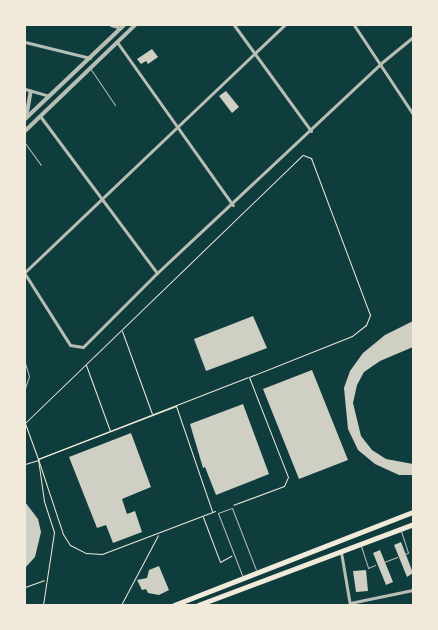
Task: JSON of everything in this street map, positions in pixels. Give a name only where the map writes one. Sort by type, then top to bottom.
[{"type":"main road","points":[[174,605],[413,512]]},
{"type":"main road","points":[[198,605],[413,524]]},
{"type":"main road","points":[[222,586],[226,595]]},
{"type":"street","points":[[111,25],[123,26]]},
{"type":"street","points":[[25,131],[135,25]]},
{"type":"street","points":[[234,25],[310,131]]},
{"type":"street","points":[[284,25],[177,125],[25,273],[75,348],[83,347],[157,273],[232,205],[380,64],[413,38]]},
{"type":"street","points":[[354,25],[413,114]]},
{"type":"street","points":[[25,119],[123,26]]},
{"type":"street","points":[[25,42],[90,58]]},
{"type":"street","points":[[117,42],[232,205]]},
{"type":"street","points":[[25,89],[49,96]]},
{"type":"street","points":[[25,119],[31,91]]},
{"type":"street","points":[[40,116],[157,273]]},
{"type":"street","points":[[341,552],[350,604],[413,590]]},
{"type":"lane","points":[[90,68],[115,105]]},
{"type":"lane","points":[[25,143],[42,165]]},
{"type":"lane","points":[[25,363],[28,376],[25,388]]},
{"type":"lane","points":[[244,578],[218,514],[232,508],[257,573]]},
{"type":"lane","points":[[400,528],[408,553],[404,554]]},
{"type":"lane","points":[[361,545],[368,568],[374,566]]},
{"type":"lane","points":[[384,562],[397,557]]},
{"type":"path","points":[[38,459],[352,336],[366,325],[370,315],[312,158],[303,155],[25,423],[63,534],[70,545],[86,554],[102,554],[158,535],[202,515],[221,509]]},
{"type":"path","points":[[122,330],[152,414]]},
{"type":"path","points":[[86,364],[110,431]]},
{"type":"path","points":[[230,506],[284,486],[288,477],[248,377]]},
{"type":"path","points":[[25,464],[176,406],[212,512]]},
{"type":"path","points":[[38,459],[44,501],[54,532],[45,579],[43,605]]},
{"type":"path","points":[[202,515],[220,562],[234,555]]},
{"type":"path","points":[[121,605],[158,535]]},
{"type":"path","points":[[25,587],[45,579]]},
{"type":"building","points":[[152,49],[158,57],[148,64],[146,61],[141,64],[137,59]]},
{"type":"building","points":[[226,91],[239,107],[232,113],[219,96]]},
{"type":"building","points":[[253,316],[267,348],[206,371],[194,339]]},
{"type":"building","points":[[413,321],[413,347],[380,361],[364,372],[357,385],[353,403],[361,436],[372,450],[386,459],[413,464],[413,475],[399,475],[375,464],[358,450],[348,429],[344,388],[350,371],[363,353],[385,335]]},
{"type":"building","points":[[312,370],[348,460],[299,479],[263,389]]},
{"type":"building","points":[[243,404],[269,474],[216,495],[205,467],[203,468],[190,424]]},
{"type":"building","points":[[131,433],[151,487],[122,499],[127,514],[135,511],[142,532],[113,543],[106,525],[97,528],[69,457]]},
{"type":"building","points":[[25,502],[38,519],[41,532],[35,557],[25,568]]},
{"type":"building","points":[[401,542],[413,573],[407,577],[394,545]]},
{"type":"building","points":[[380,550],[393,582],[386,585],[373,553]]},
{"type":"building","points":[[159,566],[169,590],[159,595],[148,593],[146,589],[142,590],[137,580],[147,578],[149,570]]},
{"type":"building","points":[[366,570],[368,591],[356,592],[353,571]]}]
